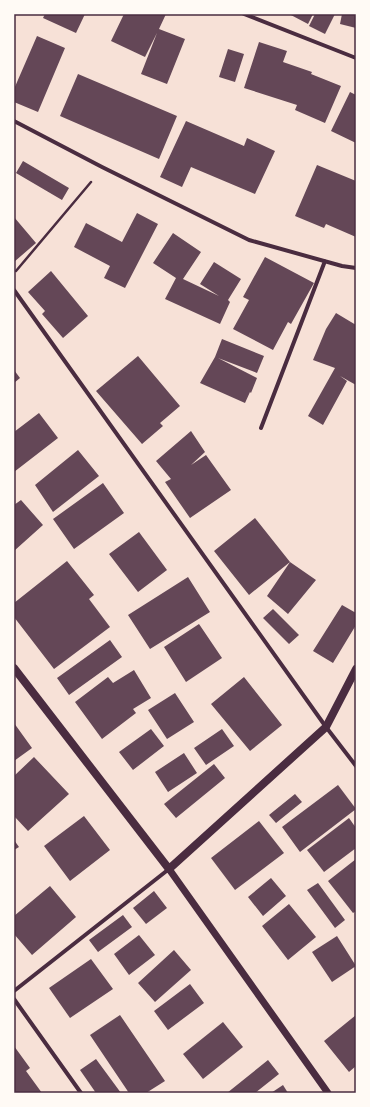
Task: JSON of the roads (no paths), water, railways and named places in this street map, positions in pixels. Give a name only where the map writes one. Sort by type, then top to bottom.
[{"type":"main road","points":[[14,668],[169,869],[326,726],[356,670]]},
{"type":"street","points":[[244,14],[356,58]]},
{"type":"street","points":[[14,121],[102,167],[249,240],[342,266],[356,268]]},
{"type":"street","points":[[260,428],[325,261]]},
{"type":"street","points":[[14,290],[326,726],[355,764]]},
{"type":"street","points":[[14,991],[169,869],[328,1093]]},
{"type":"street","points":[[14,999],[81,1093]]}]
